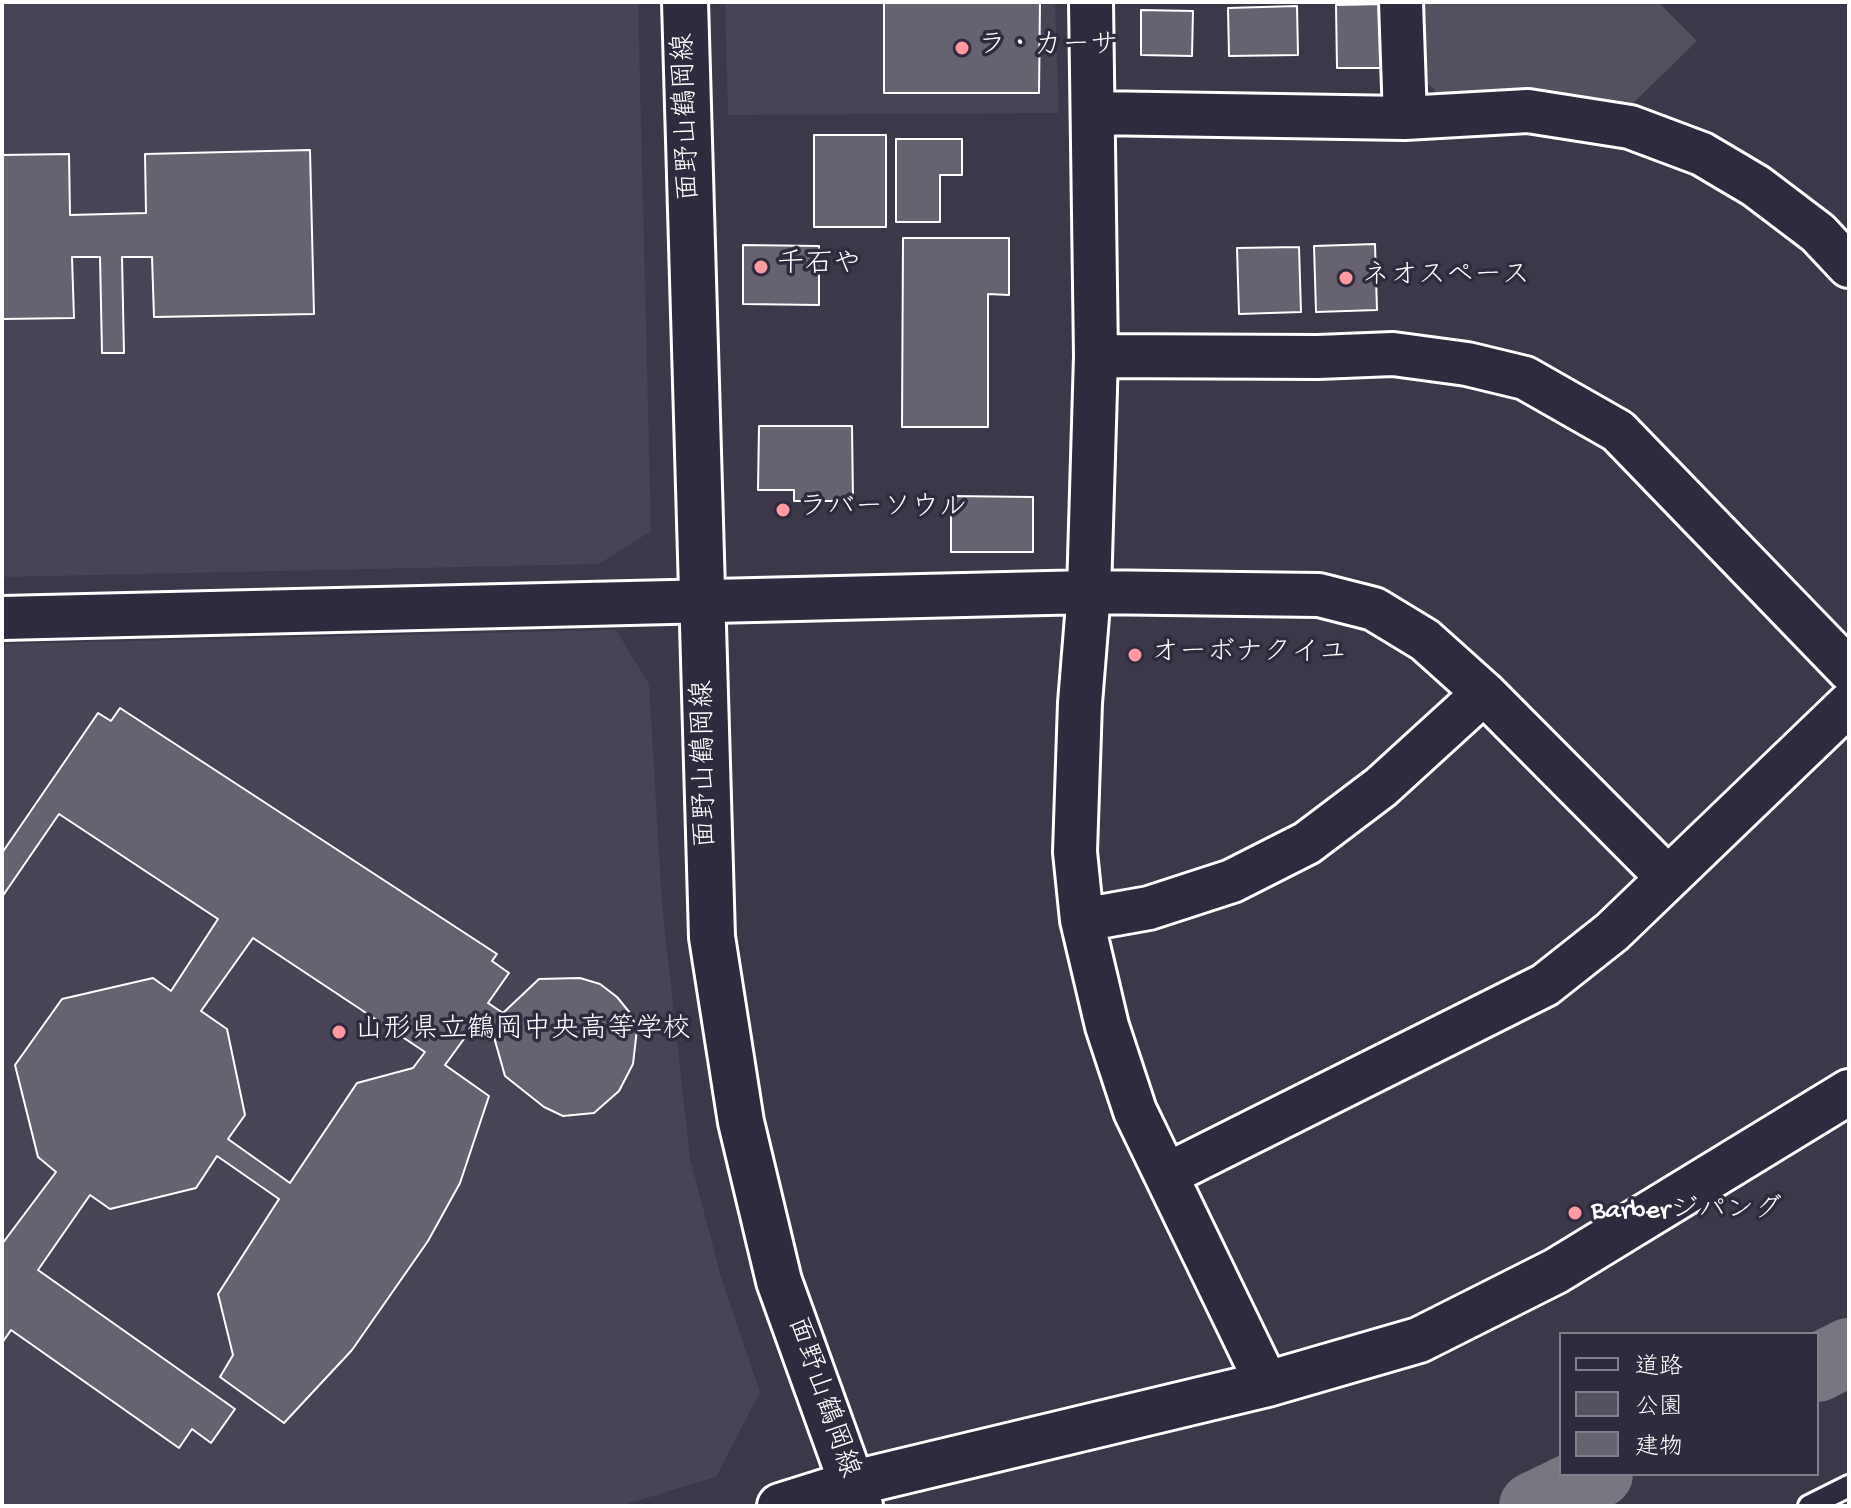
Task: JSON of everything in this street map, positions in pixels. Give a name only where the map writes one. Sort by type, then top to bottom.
[{"type":"main road","name":"面野山鶴岡線","points":[[685,2],[712,937],[741,1122],[779,1281],[855,1495]]},
{"type":"main road","points":[[780,1506],[855,1495],[1419,1340],[1556,1271],[1849,1092]]},
{"type":"street","points":[[1091,2],[1096,356],[1089,592],[1080,703],[1075,852],[1082,920],[1107,1026],[1130,1097],[1267,1384]]},
{"type":"street","points":[[1401,2],[1405,118]]},
{"type":"street","points":[[1094,113],[1405,118],[1528,111],[1630,127],[1702,154],[1756,186],[1818,233],[1849,266]]},
{"type":"street","points":[[1096,356],[1318,357],[1393,354],[1467,364],[1525,378],[1618,431],[1849,670]]},
{"type":"street","points":[[2,618],[703,604],[1089,592],[1319,595],[1374,609],[1425,640],[1484,693],[1668,878]]},
{"type":"street","points":[[1082,920],[1149,908],[1232,881],[1307,843],[1381,787],[1484,693]]},
{"type":"street","points":[[1166,1175],[1545,985],[1612,932],[1849,704]]},
{"type":"lane","points":[[1809,1506],[1849,1486]]},
{"type":"shaded area","points":[[2,2],[638,2],[651,531],[599,564],[2,577]]},
{"type":"shaded area","points":[[725,2],[1055,2],[1059,113],[728,115]]},
{"type":"shaded area","name":"山形県立鶴岡中央高等学校","points":[[616,630],[649,684],[662,905],[690,1159],[722,1281],[760,1392],[716,1477],[620,1506],[2,1506],[2,644]]},
{"type":"green space","points":[[1420,2],[1658,2],[1697,41],[1628,108],[1445,99],[1419,76]]},
{"type":"building","name":"ラ・カーサ","points":[[884,2],[1040,2],[1039,93],[884,93]]},
{"type":"building","points":[[1386,4],[1387,68],[1337,68],[1336,5]]},
{"type":"building","points":[[1297,6],[1298,55],[1229,56],[1228,8]]},
{"type":"building","points":[[1141,10],[1193,11],[1192,56],[1141,55]]},
{"type":"building","points":[[814,135],[886,135],[886,227],[814,227]]},
{"type":"building","points":[[896,139],[962,139],[962,175],[940,175],[940,222],[896,222]]},
{"type":"building","points":[[310,150],[314,314],[154,317],[152,257],[122,257],[124,353],[102,353],[100,257],[72,257],[74,318],[2,319],[2,155],[69,154],[70,215],[146,213],[145,154]]},
{"type":"building","points":[[903,238],[1009,238],[1009,295],[988,294],[988,427],[902,427]]},
{"type":"building","name":"ネオスペース","points":[[1375,244],[1377,310],[1316,312],[1314,246]]},
{"type":"building","points":[[743,245],[819,246],[819,305],[743,304]]},
{"type":"building","points":[[1299,247],[1301,312],[1239,314],[1237,248]]},
{"type":"building","points":[[759,426],[852,426],[853,501],[794,501],[794,490],[758,490]]},
{"type":"building","points":[[951,496],[1033,497],[1033,552],[951,552]]},
{"type":"building","points":[[120,708],[497,954],[492,961],[509,973],[488,1003],[503,1013],[539,979],[580,978],[600,984],[617,997],[630,1013],[637,1029],[633,1064],[619,1091],[594,1113],[563,1116],[544,1107],[505,1076],[492,1030],[477,1021],[445,1065],[489,1096],[460,1183],[428,1241],[352,1350],[284,1423],[220,1377],[233,1355],[218,1294],[279,1199],[217,1156],[196,1188],[110,1209],[90,1195],[38,1270],[235,1409],[211,1443],[192,1429],[179,1448],[11,1330],[2,1343],[2,1244],[56,1172],[38,1157],[15,1065],[62,999],[153,978],[171,991],[218,919],[59,814],[2,897],[2,853],[98,713],[111,721]],"holes":[[[253,938],[425,1052],[413,1068],[357,1083],[290,1183],[228,1139],[245,1115],[227,1029],[201,1011]]]},
{"type":"waterway","points":[[1819,1367],[1849,1352]]},
{"type":"waterway","points":[[1533,1506],[1595,1476]]},
{"type":"place","name":"ラ・カーサ","points":[[962,48]]},
{"type":"place","name":"千石や","points":[[761,267]]},
{"type":"place","name":"ネオスペース","points":[[1346,278]]},
{"type":"place","name":"ラバーソウル","points":[[783,510]]},
{"type":"place","name":"オーボナクイユ","points":[[1135,655]]},
{"type":"place","name":"山形県立鶴岡中央高等学校","points":[[339,1032]]},
{"type":"place","name":"Barberジパング","points":[[1575,1213]]}]
